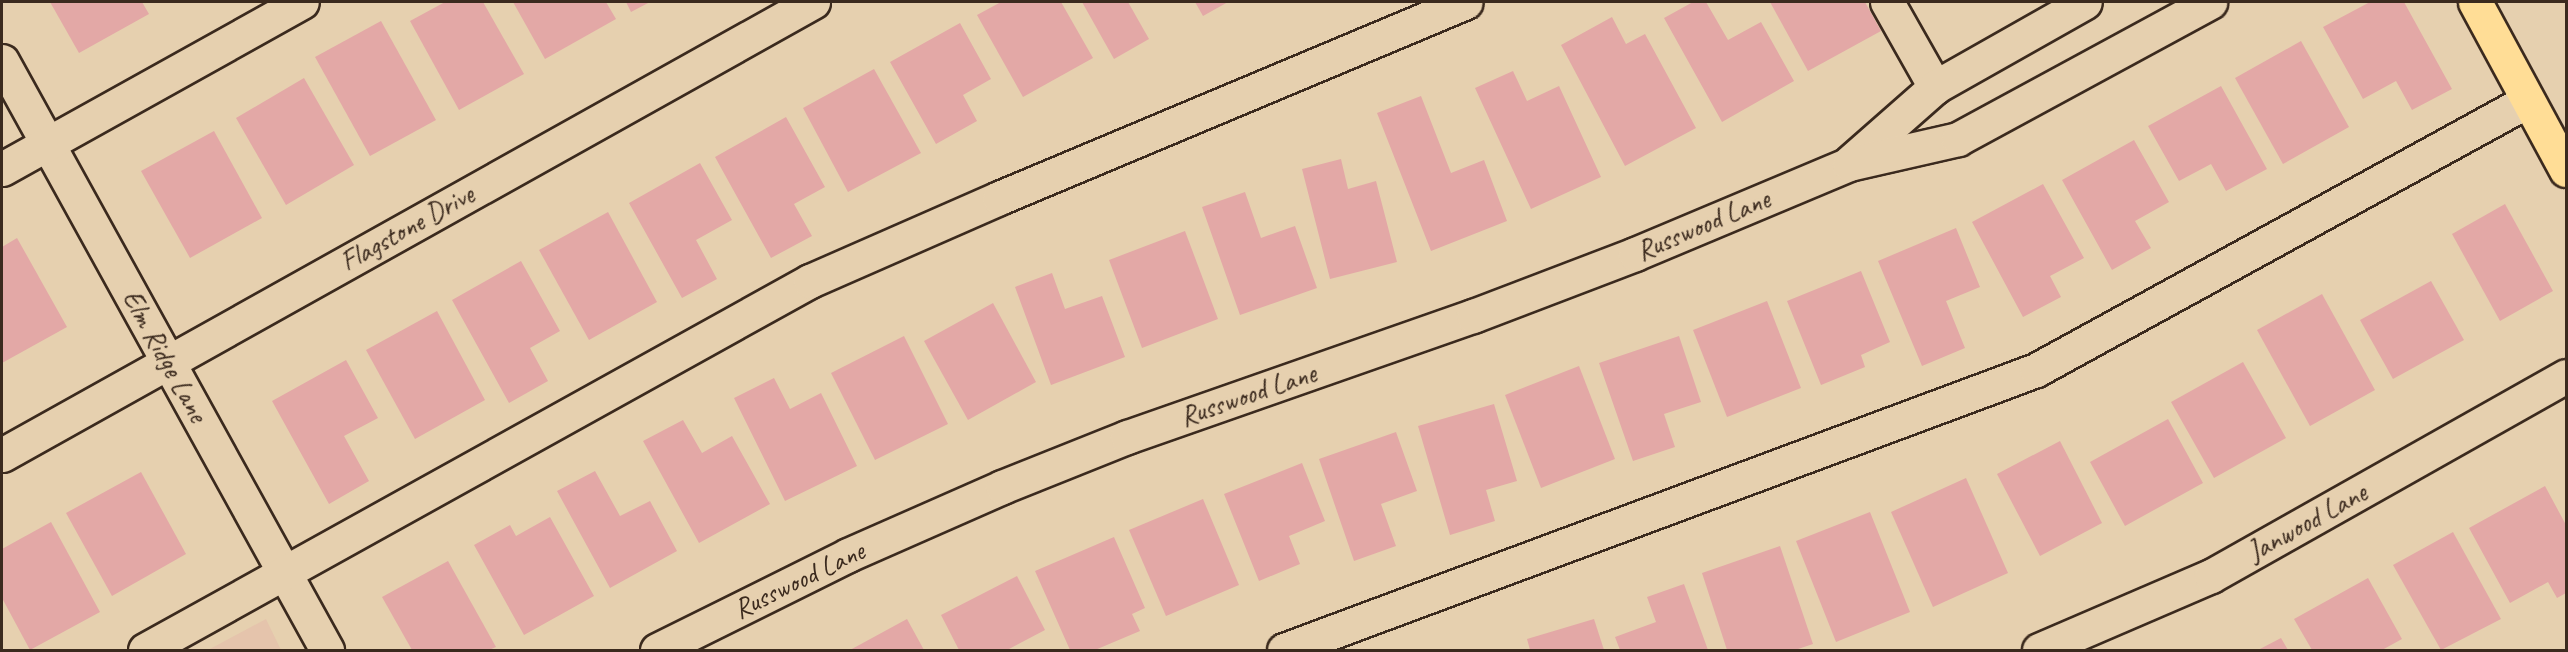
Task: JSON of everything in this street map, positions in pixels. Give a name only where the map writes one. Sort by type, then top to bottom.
[{"type":"main road","points":[[2475,2],[2566,170]]},
{"type":"street","points":[[2,169],[302,2]]},
{"type":"street","name":"Flagstone Drive","points":[[2,455],[813,2]]},
{"type":"street","points":[[145,651],[810,281],[1010,193],[1466,2]]},
{"type":"street","points":[[1887,2],[1935,87]]},
{"type":"street","name":"Russwood Lane","points":[[1849,164],[1935,87],[2085,2]]},
{"type":"street","name":"Russwood Lane","points":[[657,651],[848,555],[1002,487],[1127,437],[1473,316],[1570,279],[1849,164],[1958,139],[2171,11],[2210,2]]},
{"type":"street","name":"Elm Ridge Lane","points":[[2,61],[327,651]]},
{"type":"street","points":[[1284,651],[2036,370],[2527,101]]},
{"type":"street","name":"Janwood Lane","points":[[2039,651],[2211,576],[2566,376]]},
{"type":"shaded area","points":[[266,619],[281,650],[208,650]]},
{"type":"building","points":[[50,2],[142,2],[149,14],[79,53]]},
{"type":"building","points":[[445,2],[483,2],[524,74],[459,110],[410,21]]},
{"type":"building","points":[[513,2],[606,2],[616,19],[545,59]]},
{"type":"building","points":[[626,2],[650,2],[631,12]]},
{"type":"building","points":[[1001,2],[1061,2],[1093,58],[1023,97],[977,15]]},
{"type":"building","points":[[1082,2],[1128,2],[1149,39],[1114,59]]},
{"type":"building","points":[[1195,2],[1228,2],[1203,16]]},
{"type":"building","points":[[1693,2],[1706,2],[1728,40],[1761,22],[1794,81],[1722,122],[1664,18]]},
{"type":"building","points":[[1770,2],[1865,2],[1881,31],[1808,71]]},
{"type":"building","points":[[2370,2],[2404,2],[2452,89],[2412,110],[2396,81],[2363,99],[2323,27]]},
{"type":"building","points":[[1612,17],[1626,44],[1645,34],[1696,128],[1625,166],[1561,45]]},
{"type":"building","points":[[381,21],[436,120],[370,156],[315,57]]},
{"type":"building","points":[[960,23],[991,79],[963,95],[977,121],[936,144],[890,62]]},
{"type":"building","points":[[2301,41],[2349,127],[2283,164],[2235,78]]},
{"type":"building","points":[[874,69],[921,153],[848,192],[803,108]]},
{"type":"building","points":[[1513,71],[1527,101],[1559,86],[1601,177],[1531,209],[1475,88]]},
{"type":"building","points":[[304,78],[354,165],[286,205],[236,118]]},
{"type":"building","points":[[2221,86],[2267,169],[2226,191],[2211,164],[2179,181],[2148,126]]},
{"type":"building","points":[[1421,96],[1451,173],[1484,160],[1507,221],[1431,251],[1377,113]]},
{"type":"building","points":[[786,117],[825,187],[794,204],[812,236],[771,258],[715,157]]},
{"type":"building","points":[[214,131],[262,218],[190,258],[141,171]]},
{"type":"building","points":[[2134,140],[2169,202],[2135,221],[2151,248],[2112,270],[2062,180]]},
{"type":"building","points":[[1341,159],[1348,189],[1376,181],[1397,262],[1330,279],[1302,169]]},
{"type":"building","points":[[700,163],[732,220],[696,240],[717,279],[682,298],[629,203]]},
{"type":"building","points":[[2043,184],[2084,258],[2050,276],[2061,297],[2023,317],[1972,222]]},
{"type":"building","points":[[1245,192],[1261,238],[1295,226],[1317,288],[1240,315],[1202,207]]},
{"type":"building","points":[[2505,204],[2553,291],[2500,321],[2452,234]]},
{"type":"building","points":[[608,212],[657,302],[589,340],[539,250]]},
{"type":"building","points":[[1956,228],[1980,287],[1946,301],[1965,348],[1922,366],[1878,261]]},
{"type":"building","points":[[1185,231],[1218,319],[1142,348],[1109,260]]},
{"type":"building","points":[[17,238],[67,327],[2,363],[2,247]]},
{"type":"building","points":[[521,261],[560,331],[530,348],[548,381],[509,403],[452,300]]},
{"type":"building","points":[[1861,271],[1890,342],[1861,355],[1865,367],[1821,385],[1787,301]]},
{"type":"building","points":[[1052,273],[1065,309],[1102,296],[1125,357],[1051,385],[1015,287]]},
{"type":"building","points":[[2431,281],[2464,340],[2393,379],[2360,320]]},
{"type":"building","points":[[2322,294],[2375,390],[2310,426],[2257,330]]},
{"type":"building","points":[[1767,301],[1801,388],[1727,417],[1693,330]]},
{"type":"building","points":[[993,303],[1036,382],[968,420],[924,341]]},
{"type":"building","points":[[437,311],[485,400],[415,439],[366,350]]},
{"type":"building","points":[[904,336],[948,424],[875,460],[831,373]]},
{"type":"building","points":[[1679,336],[1701,402],[1664,414],[1675,447],[1633,461],[1599,363]]},
{"type":"building","points":[[346,360],[378,418],[344,436],[369,481],[329,504],[272,401]]},
{"type":"building","points":[[2243,362],[2286,438],[2214,478],[2171,402]]},
{"type":"building","points":[[1579,366],[1615,459],[1541,488],[1505,395]]},
{"type":"building","points":[[774,378],[790,409],[821,393],[857,466],[785,501],[734,398]]},
{"type":"building","points":[[1494,404],[1517,481],[1486,490],[1495,521],[1450,535],[1418,426]]},
{"type":"building","points":[[2168,419],[2203,483],[2125,526],[2090,462]]},
{"type":"building","points":[[683,420],[702,453],[732,436],[770,504],[699,543],[643,441]]},
{"type":"building","points":[[1396,432],[1417,491],[1381,504],[1396,546],[1354,561],[1319,459]]},
{"type":"building","points":[[2060,441],[2102,523],[2040,556],[1997,474]]},
{"type":"building","points":[[1302,463],[1325,521],[1289,536],[1300,564],[1259,581],[1224,494]]},
{"type":"building","points":[[595,471],[620,516],[650,501],[677,551],[610,588],[557,491]]},
{"type":"building","points":[[141,472],[186,554],[112,596],[66,513]]},
{"type":"building","points":[[1966,478],[2008,573],[1933,607],[1891,512]]},
{"type":"building","points":[[2545,486],[2566,525],[2566,593],[2557,598],[2548,582],[2510,603],[2469,528]]},
{"type":"building","points":[[1203,499],[1239,585],[1166,616],[1129,530]]},
{"type":"building","points":[[1870,512],[1910,612],[1836,642],[1796,541]]},
{"type":"building","points":[[550,517],[594,596],[524,635],[474,545],[510,525],[516,536]]},
{"type":"building","points":[[51,522],[100,612],[30,650],[2,598],[2,549]]},
{"type":"building","points":[[2453,532],[2501,619],[2441,650],[2393,565]]},
{"type":"building","points":[[1114,537],[1145,608],[1132,614],[1140,631],[1095,650],[1070,650],[1035,571]]},
{"type":"building","points":[[1780,546],[1813,644],[1795,650],[1727,650],[1702,573]]},
{"type":"building","points":[[448,561],[496,647],[489,650],[412,650],[382,597]]},
{"type":"building","points":[[1017,576],[1045,630],[1007,650],[959,650],[941,615]]},
{"type":"building","points":[[2368,578],[2402,639],[2382,650],[2312,650],[2294,619]]},
{"type":"building","points":[[1684,584],[1708,650],[1620,650],[1615,637],[1656,622],[1647,597]]},
{"type":"building","points":[[907,619],[924,650],[850,650]]},
{"type":"building","points":[[1594,619],[1604,650],[1530,650],[1527,639]]},
{"type":"building","points":[[2281,638],[2288,650],[2258,650]]}]
